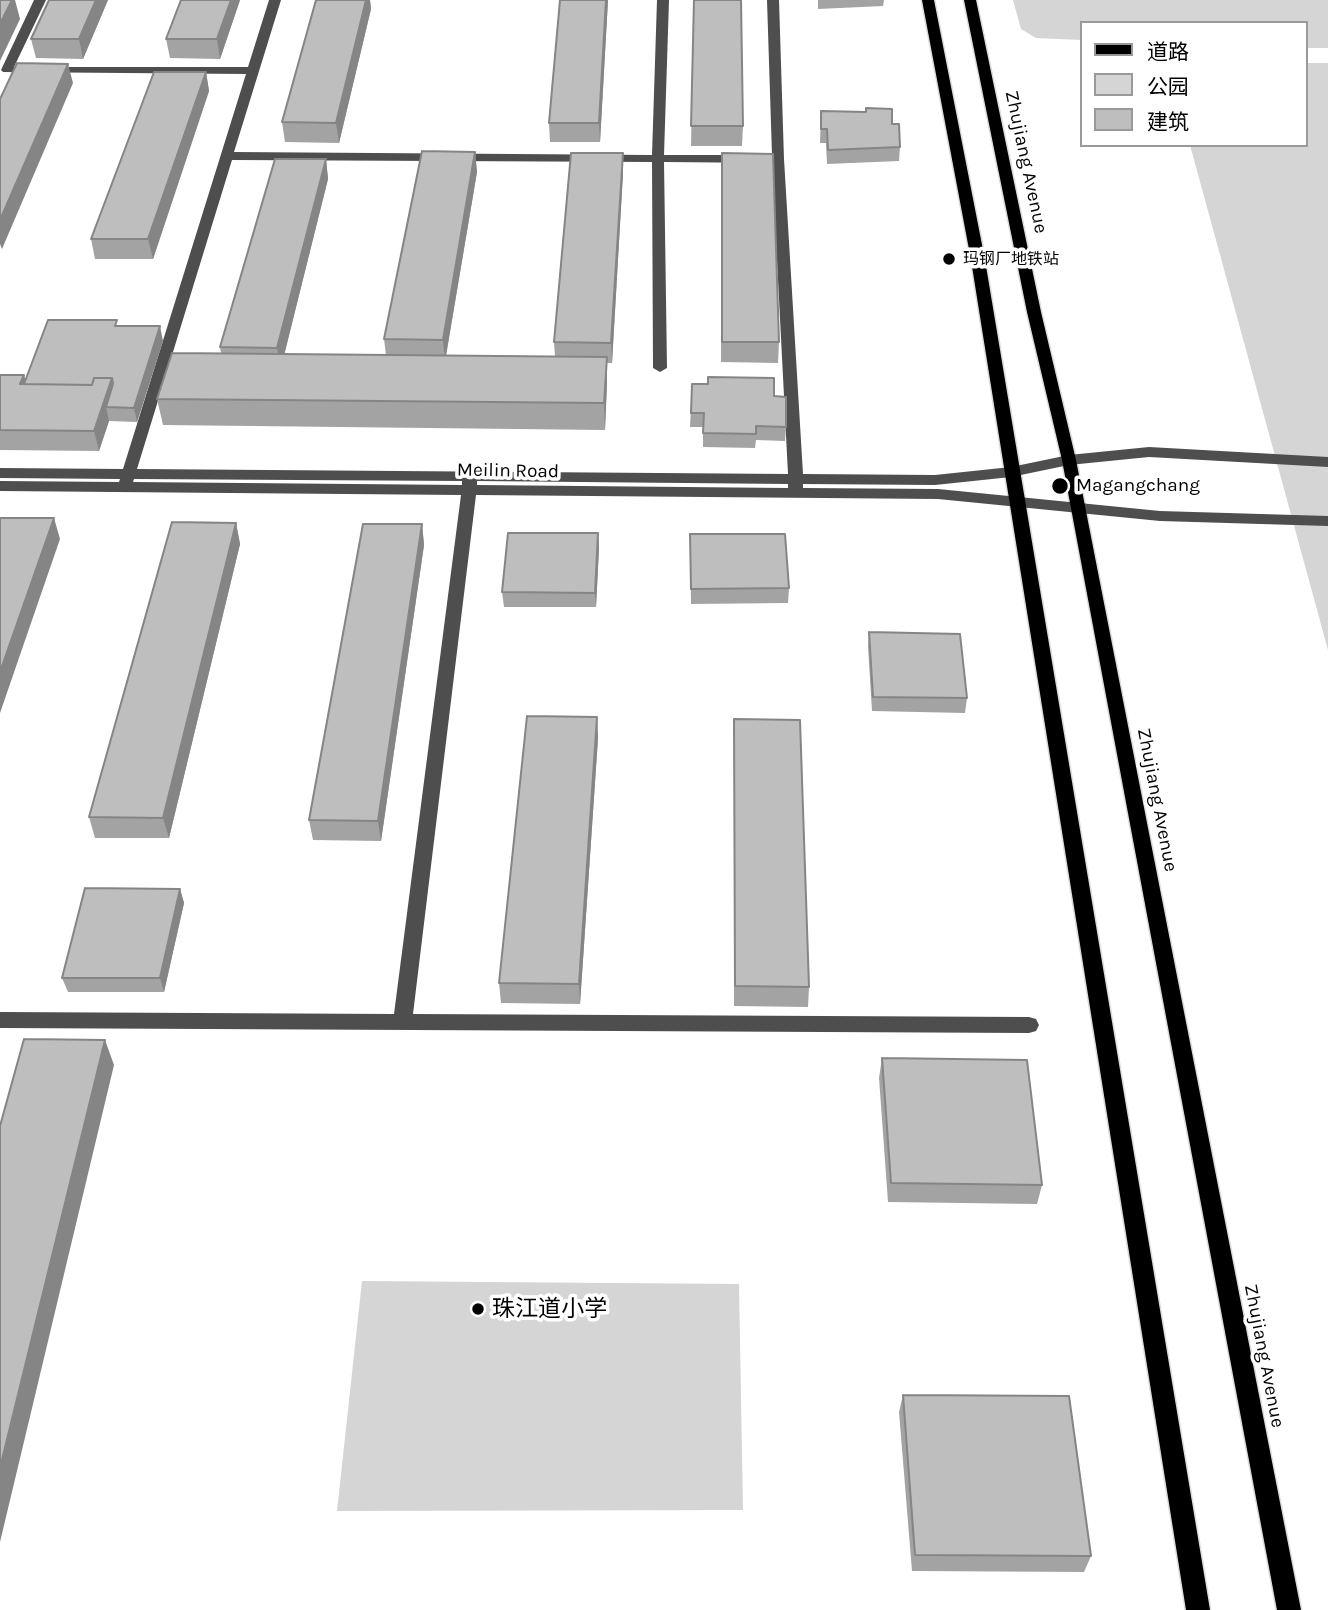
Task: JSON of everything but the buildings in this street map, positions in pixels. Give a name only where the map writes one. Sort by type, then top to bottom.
[{"type":"main road","points":[[929,0],[978,260],[1198,1610]]},
{"type":"main road","name":"Zhujiang Avenue","points":[[970,0],[1034,312],[1069,460],[1289,1610]]},
{"type":"street","points":[[40,0],[7,70],[251,71]]},
{"type":"street","points":[[127,480],[275,0]]},
{"type":"street","points":[[660,368],[657,159],[663,0]]},
{"type":"street","points":[[773,0],[778,159],[796,486]]},
{"type":"street","points":[[225,156],[778,159]]},
{"type":"street","name":"Meilin Road","points":[[796,486],[935,480],[1011,472],[1069,460],[1149,452],[1328,462]]},
{"type":"street","name":"Meilin Road","points":[[0,473],[127,480],[796,486],[1015,500],[1160,516],[1328,521]]},
{"type":"street","name":"Meilin Road","points":[[0,486],[127,480]]},
{"type":"street","points":[[402,1023],[470,483]]},
{"type":"street","points":[[0,1020],[1029,1026]]},
{"type":"green space","points":[[1013,0],[1328,0],[1328,48],[1307,48],[1307,21],[1080,21],[1080,40],[1036,38],[1021,29]]},
{"type":"green space","points":[[1307,63],[1328,63],[1328,650],[1191,147],[1307,147]]},
{"type":"green space","points":[[362,1281],[739,1284],[743,1510],[337,1511]]},
{"type":"place","name":"玛钢厂地铁站","points":[[949,259]]},
{"type":"place","name":"Magangchang","points":[[1060,486]]},
{"type":"place","name":"珠江道小学","points":[[478,1309]]}]
